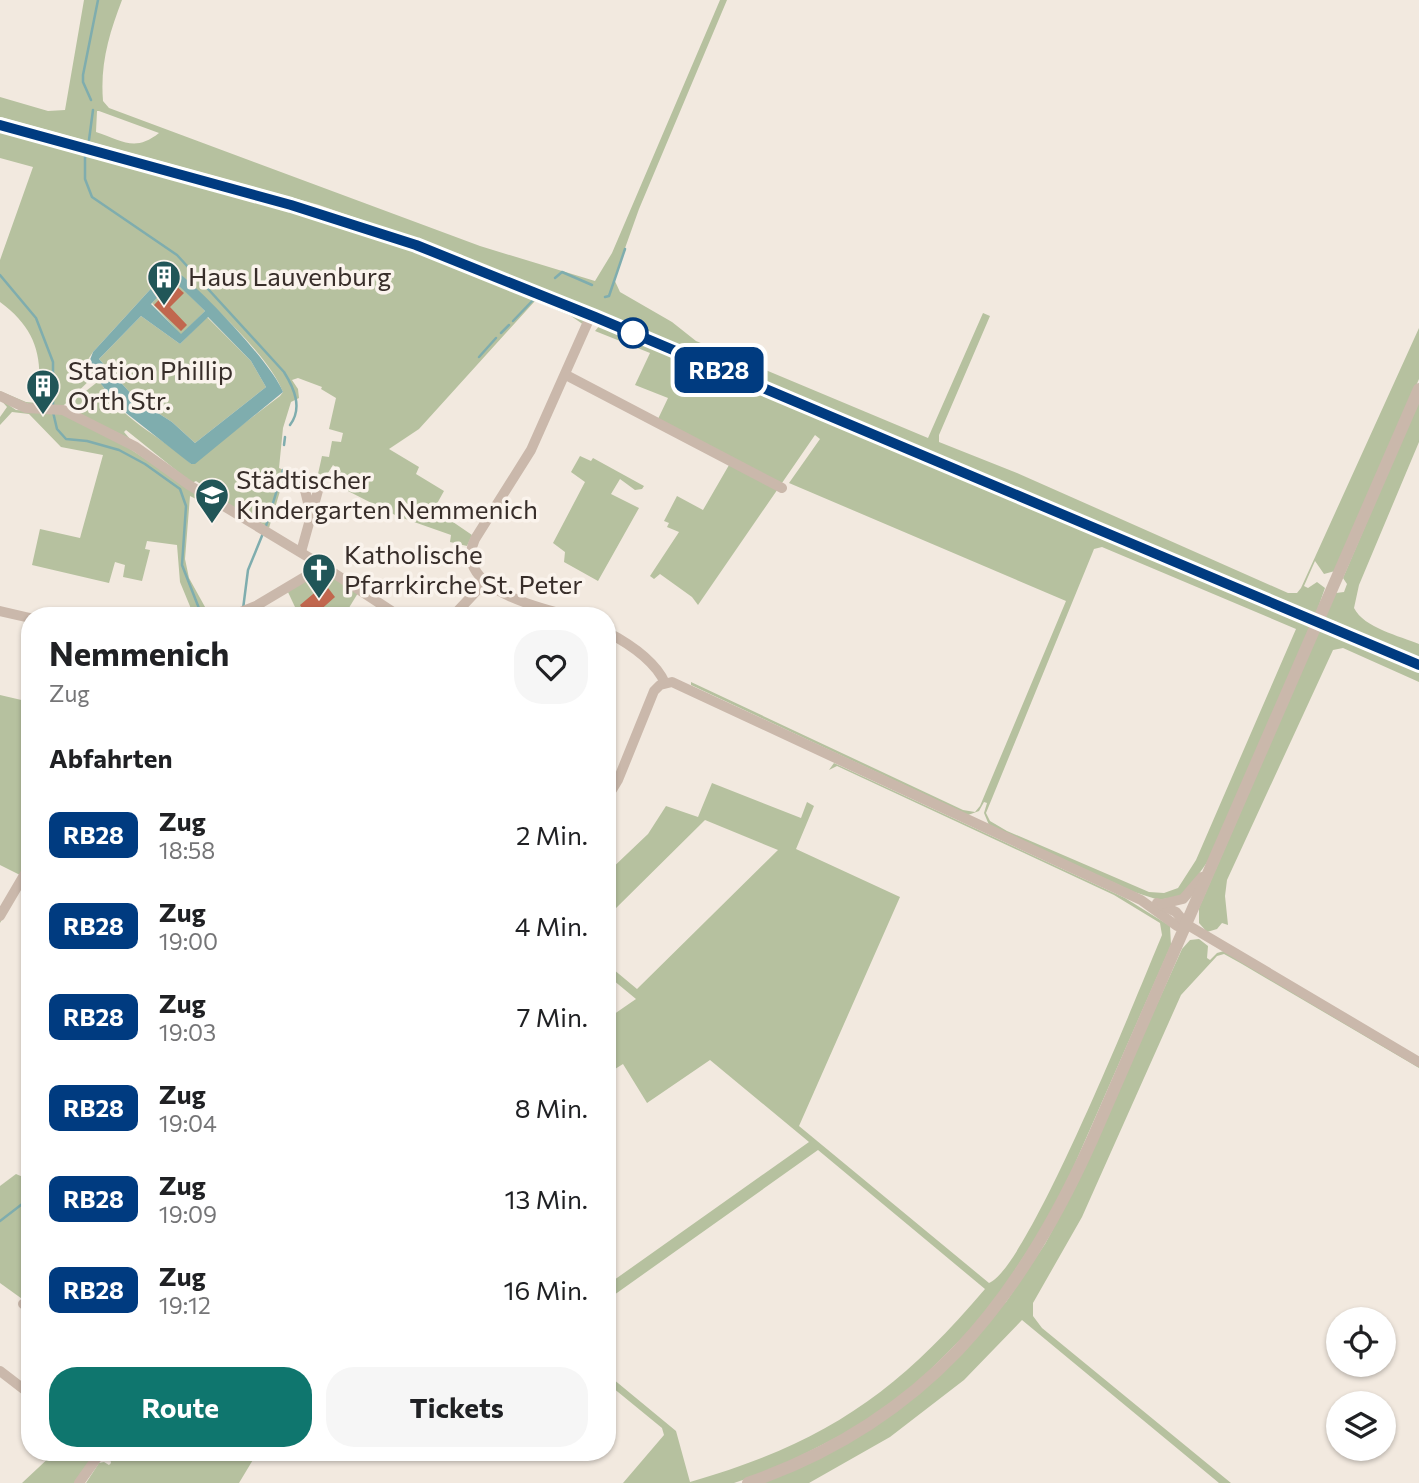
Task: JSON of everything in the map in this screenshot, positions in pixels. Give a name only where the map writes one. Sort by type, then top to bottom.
[{"type":"street","points":[[540,607],[484,583],[472,567],[472,544],[531,450],[591,315]]},
{"type":"street","points":[[566,375],[782,488]]},
{"type":"street","points":[[748,1483],[822,1451],[884,1414],[940,1368],[998,1306],[1033,1257],[1067,1194],[1419,389]]},
{"type":"street","points":[[0,396],[26,408],[54,409],[144,451],[189,485],[301,552],[385,607]]},
{"type":"street","points":[[301,552],[311,515]]},
{"type":"street","points":[[255,607],[323,566]]},
{"type":"street","points":[[461,607],[484,583]]},
{"type":"street","points":[[0,611],[21,616]]},
{"type":"street","points":[[616,636],[655,667],[665,683]]},
{"type":"street","points":[[616,783],[654,691],[665,683],[681,685],[1141,900],[1177,926],[1186,925]]},
{"type":"street","points":[[1141,900],[1172,904],[1186,897],[1214,860]]},
{"type":"street","points":[[0,916],[21,880]]},
{"type":"street","points":[[1157,903],[1176,912],[1186,925],[1419,1062]]},
{"type":"street","points":[[0,1371],[21,1387]]},
{"type":"street","points":[[83,1480],[95,1461]]},
{"type":"green space","points":[[84,0],[122,0],[109,37],[104,62],[103,101],[109,108],[480,246],[595,281],[612,253],[720,0],[727,0],[639,209],[614,279],[620,292],[672,322],[696,341],[928,438],[983,313],[990,316],[939,435],[939,442],[1017,473],[1288,593],[1297,593],[1301,588],[1419,328],[1419,379],[1335,571],[1324,574],[1315,561],[1304,586],[1308,588],[1317,582],[1325,588],[1314,619],[471,262],[462,255],[319,205],[0,117],[0,97],[48,111],[65,110]],"holes":[[[99,111],[159,133],[151,139],[136,143],[114,139],[96,132]]]},
{"type":"green space","points":[[0,128],[368,231],[524,291],[587,320],[584,325],[571,316],[535,301],[419,429],[389,449],[419,467],[416,474],[444,491],[434,509],[472,535],[467,546],[450,542],[451,535],[397,516],[346,490],[350,482],[337,477],[341,471],[333,465],[326,476],[318,474],[322,456],[329,457],[332,441],[341,442],[343,433],[329,429],[336,398],[321,389],[322,387],[298,378],[292,380],[298,389],[299,398],[291,402],[283,428],[279,468],[286,471],[269,528],[200,487],[202,485],[196,481],[192,483],[126,430],[124,432],[130,439],[69,409],[77,398],[100,380],[116,405],[191,464],[280,396],[283,392],[265,361],[176,271],[157,282],[93,352],[89,358],[95,375],[64,405],[31,405],[0,393],[37,403],[39,372],[30,334],[0,302],[0,260],[33,167],[0,158]]},
{"type":"green space","points":[[174,280],[205,311],[181,335],[152,303]]},
{"type":"green space","points":[[141,316],[180,344],[207,317],[251,361],[266,387],[195,443],[172,422],[136,399],[99,359]]},
{"type":"green space","points":[[600,325],[1312,624],[1208,861],[1184,895],[1159,900],[1134,892],[989,825],[984,813],[987,803],[984,802],[979,811],[968,815],[691,685],[691,682],[963,810],[975,812],[980,806],[1066,601],[789,483],[820,439],[815,435],[698,605],[692,597],[660,574],[654,579],[650,576],[679,532],[667,527],[669,523],[664,521],[677,496],[703,510],[729,465],[658,419],[668,398],[635,385],[650,353],[595,331]],"holes":[[[1102,547],[1296,629],[1196,860],[1178,888],[1164,893],[1149,892],[1007,831],[990,821],[986,813],[1094,549]]]},
{"type":"green space","points":[[0,399],[16,410],[61,413],[115,439],[209,501],[210,506],[190,496],[185,559],[189,578],[205,607],[190,607],[180,582],[177,545],[147,541],[145,549],[150,550],[142,581],[123,577],[125,565],[115,562],[109,583],[32,565],[40,529],[80,538],[103,455],[61,447],[29,414],[12,412],[0,425],[0,417],[7,407]]},
{"type":"green space","points":[[1419,400],[1419,442],[1359,585],[1354,608],[1374,626],[1419,644],[1419,662],[1335,627],[1337,622],[1332,620],[1329,625],[1322,623],[1336,593],[1344,592],[1347,584],[1343,578]]},
{"type":"green space","points":[[580,456],[591,461],[593,458],[644,486],[635,490],[620,479],[611,494],[639,508],[598,581],[564,562],[565,552],[553,543],[585,482],[571,472]]},
{"type":"green space","points":[[323,572],[358,593],[349,607],[295,607],[287,590]]},
{"type":"green space","points":[[1320,628],[1419,672],[1419,682],[1343,648],[1333,650],[1227,880],[1225,896],[1228,925],[1222,923],[1217,929],[1207,932],[1199,923],[1199,908]]},
{"type":"green space","points":[[0,695],[21,700],[21,887],[0,923],[0,910],[20,875],[0,865]]},
{"type":"green space","points":[[834,763],[1125,898],[1170,926],[1171,945],[1055,1209],[986,1314],[914,1386],[855,1428],[775,1469],[734,1483],[623,1483],[664,1435],[662,1428],[616,1390],[616,1381],[676,1431],[690,1482],[780,1450],[854,1411],[920,1358],[985,1289],[818,1150],[616,1294],[616,1279],[809,1142],[710,1060],[647,1103],[623,1064],[616,1068],[616,1013],[636,999],[616,982],[616,972],[637,989],[778,850],[705,820],[616,908],[616,864],[648,834],[666,806],[698,817],[712,783],[801,818],[807,802],[814,806],[796,849],[900,897],[799,1126],[989,1283],[1007,1266],[1055,1180],[1108,1064],[1162,935],[1160,923],[1114,895],[837,766],[829,770]]},
{"type":"green space","points":[[1199,939],[1208,946],[1207,958],[1210,960],[1217,953],[1224,951],[1419,1058],[1419,1068],[1224,954],[1217,956],[1181,995],[1082,1217],[1033,1303],[1033,1316],[1042,1328],[1231,1483],[1219,1483],[1022,1320],[964,1380],[890,1437],[809,1483],[759,1483],[859,1435],[1006,1302],[1045,1244],[1068,1201],[1182,949],[1190,940]]},
{"type":"green space","points":[[16,1174],[21,1176],[21,1298],[0,1283],[0,1186]]},
{"type":"green space","points":[[45,1461],[90,1461],[76,1483],[22,1483]]},
{"type":"green space","points":[[252,1461],[239,1483],[86,1483],[99,1463]]},
{"type":"water","points":[[173,269],[184,278],[250,345],[283,392],[195,464],[191,464],[116,405],[88,365],[93,352],[157,282]],"holes":[[[174,281],[205,311],[181,334],[151,304]],[[141,316],[180,344],[208,317],[251,361],[266,387],[195,443],[172,422],[136,399],[99,359]]]},
{"type":"building","name":"Haus Lauvenburg","points":[[174,284],[184,293],[170,307],[187,325],[181,331],[154,305]]},
{"type":"building","name":"Katholische Pfarrkirche St. Peter","points":[[325,584],[335,597],[324,607],[300,605]]},
{"type":"waterway","points":[[91,100],[83,82],[83,75],[98,0]]},
{"type":"waterway","points":[[89,140],[93,110]]},
{"type":"waterway","points":[[85,153],[85,179],[92,197],[177,255],[284,372],[296,398],[296,412],[290,425]]},
{"type":"waterway","points":[[605,297],[609,296],[625,249]]},
{"type":"waterway","points":[[555,278],[562,272],[592,285]]},
{"type":"waterway","points":[[0,275],[36,318],[53,362],[53,406]]},
{"type":"waterway","points":[[513,321],[535,298]]},
{"type":"waterway","points":[[501,333],[509,325]]},
{"type":"waterway","points":[[479,357],[496,338]]},
{"type":"waterway","points":[[53,412],[57,429],[66,439],[87,441],[119,450],[145,464],[180,489],[186,506],[182,565],[198,607]]},
{"type":"waterway","points":[[284,445],[285,437]]},
{"type":"waterway","points":[[243,607],[248,570],[266,526],[283,470]]},
{"type":"waterway","points":[[0,1221],[21,1205]]},
{"type":"railway","points":[[0,125],[291,205],[416,245],[595,317],[1419,665]]},
{"type":"train","name":"RB28","points":[[0,125],[291,205],[416,245],[505,279],[1419,665]]},
{"type":"place","name":"Haus Lauvenburg","points":[[164,307]]},
{"type":"place","name":"Station Phillip Orth Str.","points":[[43,416]]},
{"type":"place","name":"Städtischer Kindergarten Nemmenich","points":[[212,525]]},
{"type":"place","name":"Katholische Pfarrkirche St. Peter","points":[[319,600]]}]
